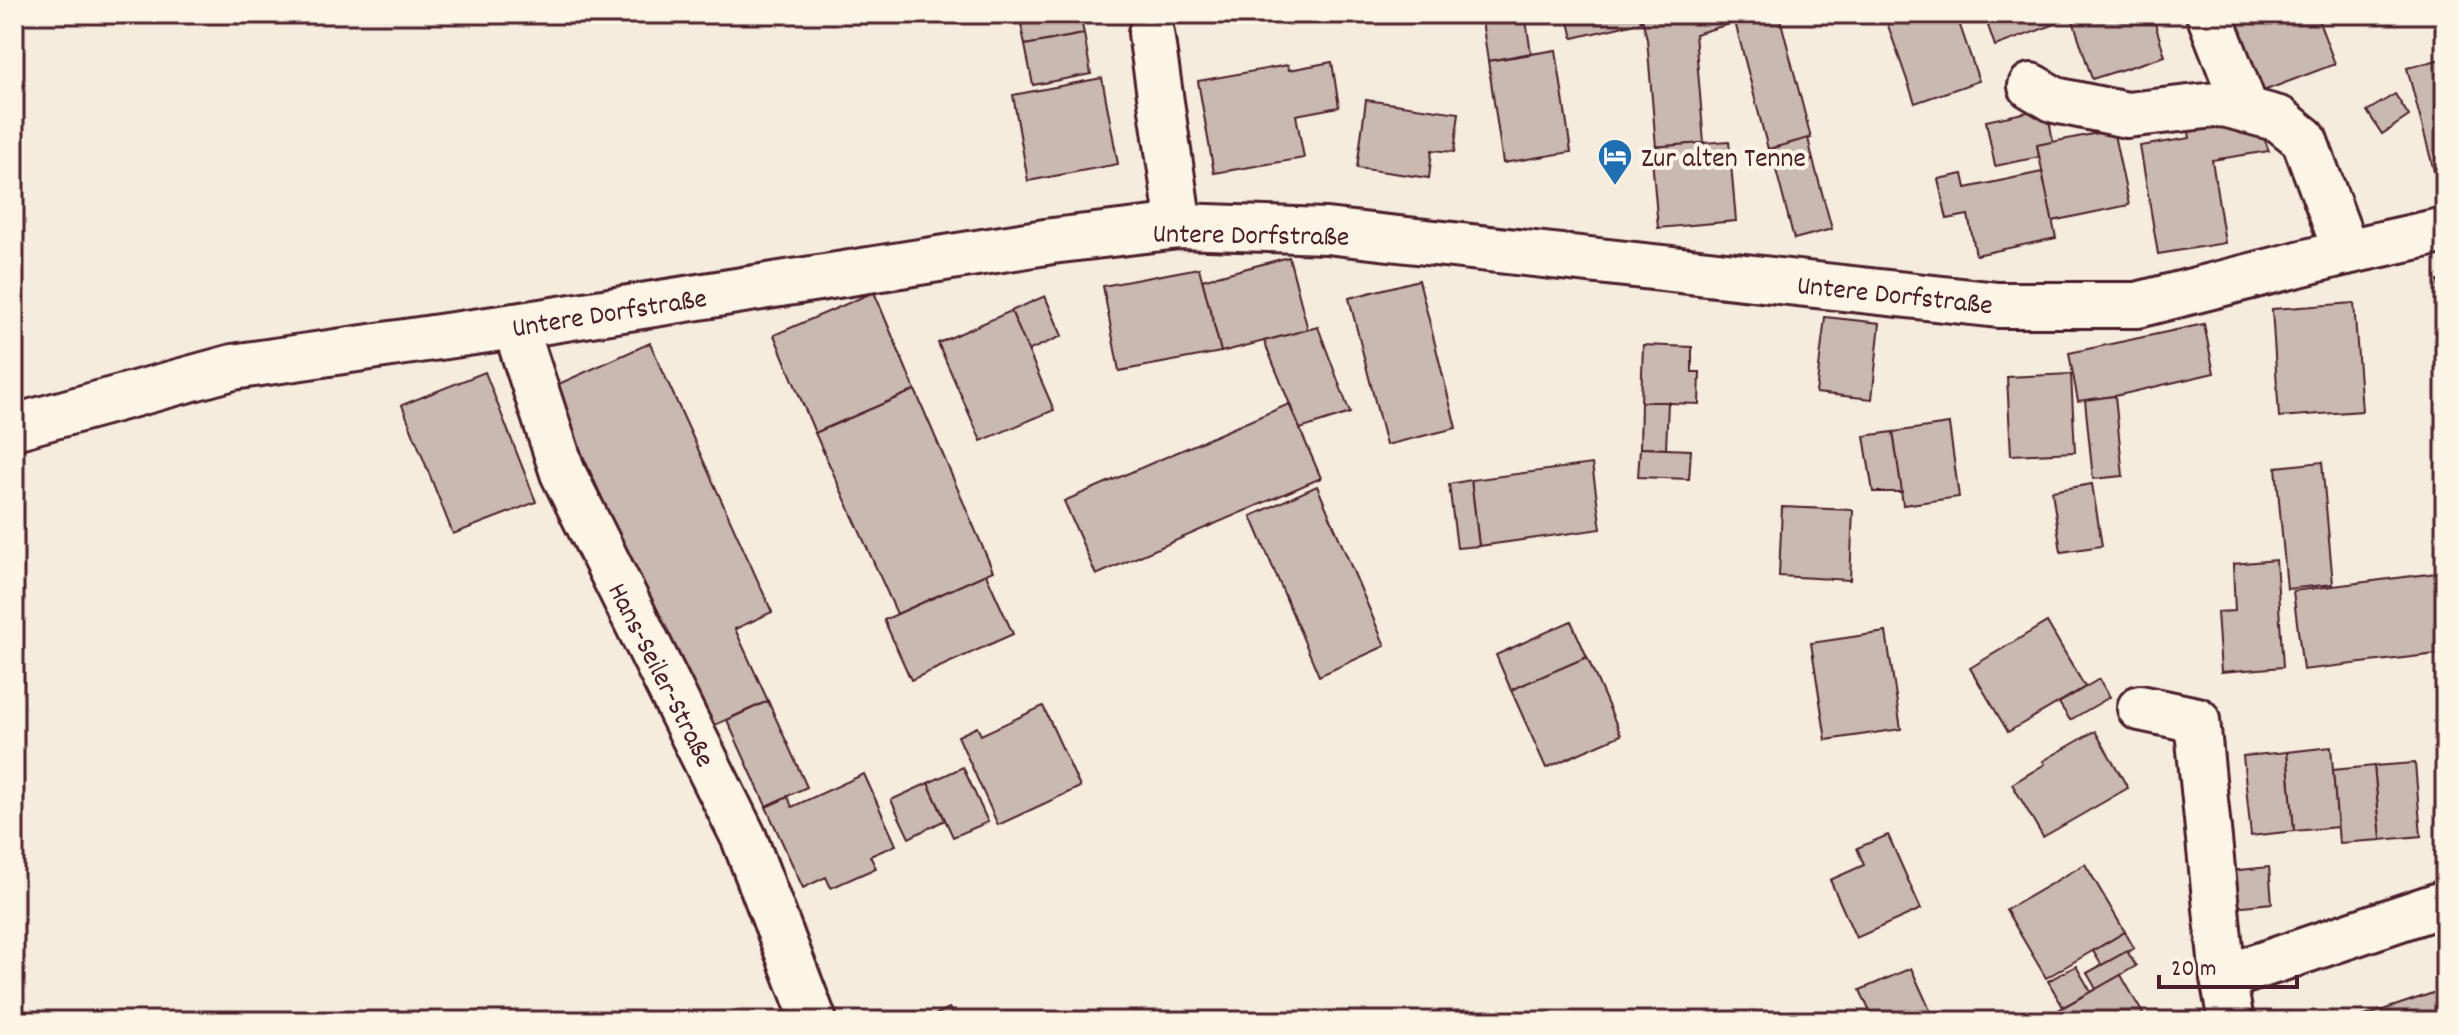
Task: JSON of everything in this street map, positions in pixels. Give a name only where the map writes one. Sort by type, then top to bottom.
[{"type":"street","points":[[2209,14],[2246,110]]},
{"type":"street","points":[[1151,33],[1179,226]]},
{"type":"street","points":[[2031,86],[2055,100],[2127,115],[2224,104],[2279,119],[2304,139],[2346,252]]},
{"type":"street","name":"Untere Dorfstraße","points":[[14,427],[233,367],[1052,241],[1179,226],[1326,231],[1998,305],[2137,305],[2445,230]]},
{"type":"street","name":"Hans-Seiler-Straße","points":[[515,326],[563,473],[744,838],[814,1021]]},
{"type":"street","points":[[2140,708],[2197,720],[2223,978],[2231,1021]]},
{"type":"street","points":[[2223,978],[2445,903]]},
{"type":"building","points":[[1080,14],[1084,34],[1025,45],[1021,24]]},
{"type":"building","points":[[1481,14],[1525,14],[1531,53],[1488,61]]},
{"type":"building","points":[[1567,14],[1639,14],[1641,22],[1573,38]]},
{"type":"building","points":[[1641,14],[1764,14],[1695,34],[1704,143],[1656,147],[1647,39]]},
{"type":"building","points":[[1764,14],[1779,14],[1811,138],[1768,149],[1735,22]]},
{"type":"building","points":[[1884,14],[1956,14],[1979,81],[1915,103]]},
{"type":"building","points":[[1984,14],[2053,14],[2056,24],[1995,46]]},
{"type":"building","points":[[2071,14],[2152,14],[2165,56],[2092,79]]},
{"type":"building","points":[[2228,14],[2316,14],[2335,64],[2258,93]]},
{"type":"building","points":[[1084,34],[1091,74],[1033,85],[1025,45]]},
{"type":"building","points":[[1556,50],[1571,152],[1503,163],[1488,61]]},
{"type":"building","points":[[2445,58],[2445,168],[2434,171],[2407,68]]},
{"type":"building","points":[[1332,62],[1339,107],[1296,115],[1304,158],[1214,173],[1198,81],[1288,65],[1289,70]]},
{"type":"building","points":[[1102,78],[1118,164],[1028,181],[1013,95]]},
{"type":"building","points":[[2395,94],[2409,116],[2382,134],[2367,111]]},
{"type":"building","points":[[1366,100],[1459,113],[1454,152],[1432,150],[1429,178],[1357,168]]},
{"type":"building","points":[[2047,108],[2053,142],[2037,145],[2039,157],[1995,166],[1986,121]]},
{"type":"building","points":[[2187,120],[2258,123],[2269,151],[2212,160],[2225,243],[2158,254],[2140,146],[2190,138]]},
{"type":"building","points":[[2113,130],[2129,205],[2052,221],[2037,145]]},
{"type":"building","points":[[1808,138],[1813,160],[1779,169],[1774,148]]},
{"type":"building","points":[[1729,141],[1736,221],[1658,228],[1651,147]]},
{"type":"building","points":[[1813,160],[1832,229],[1794,239],[1776,170]]},
{"type":"building","points":[[2042,172],[2056,238],[1976,255],[1968,215],[1947,219],[1938,179],[1963,174],[1966,188]]},
{"type":"building","points":[[1289,257],[1308,330],[1221,352],[1202,280]]},
{"type":"building","points":[[1199,268],[1221,352],[1119,371],[1103,286]]},
{"type":"building","points":[[1419,280],[1456,428],[1386,445],[1349,298]]},
{"type":"building","points":[[2445,280],[2445,336],[2438,281]]},
{"type":"building","points":[[874,292],[915,390],[815,433],[774,335]]},
{"type":"building","points":[[1045,296],[1062,336],[1028,351],[1011,311]]},
{"type":"building","points":[[2354,303],[2362,411],[2279,417],[2272,309]]},
{"type":"building","points":[[1011,311],[1054,410],[981,441],[938,343]]},
{"type":"building","points":[[1825,317],[1880,323],[1872,399],[1816,393]]},
{"type":"building","points":[[2204,324],[2214,373],[2115,396],[2078,401],[2069,353]]},
{"type":"building","points":[[1318,327],[1350,413],[1300,429],[1264,341]]},
{"type":"building","points":[[650,343],[772,612],[735,629],[768,701],[706,729],[552,387]]},
{"type":"building","points":[[1643,345],[1692,347],[1692,372],[1700,372],[1699,404],[1641,402]]},
{"type":"building","points":[[485,372],[536,502],[453,534],[402,405]]},
{"type":"building","points":[[2071,374],[2075,452],[2011,455],[2007,377]]},
{"type":"building","points":[[915,390],[993,571],[897,614],[815,433]]},
{"type":"building","points":[[2115,396],[2123,476],[2093,479],[2085,400]]},
{"type":"building","points":[[1641,402],[1668,402],[1666,449],[1640,448]]},
{"type":"building","points":[[1289,404],[1321,478],[1096,575],[1064,501]]},
{"type":"building","points":[[1949,424],[1959,497],[1903,505],[1893,432]]},
{"type":"building","points":[[1893,432],[1902,492],[1873,492],[1864,436]]},
{"type":"building","points":[[1640,448],[1691,450],[1689,479],[1638,477]]},
{"type":"building","points":[[2322,462],[2333,584],[2287,589],[2276,467]]},
{"type":"building","points":[[1592,464],[1601,529],[1479,546],[1471,480]]},
{"type":"building","points":[[1471,480],[1479,546],[1457,548],[1449,484]]},
{"type":"building","points":[[2092,484],[2102,546],[2061,552],[2052,491]]},
{"type":"building","points":[[1317,486],[1385,646],[1319,676],[1251,516]]},
{"type":"building","points":[[1782,507],[1853,510],[1850,580],[1779,576]]},
{"type":"building","points":[[2276,560],[2283,667],[2221,672],[2217,612],[2235,611],[2233,564]]},
{"type":"building","points":[[2445,572],[2445,653],[2303,670],[2293,591]]},
{"type":"building","points":[[986,574],[1013,634],[911,680],[884,620]]},
{"type":"building","points":[[1571,621],[1587,657],[1511,690],[1496,655]]},
{"type":"building","points":[[2047,622],[2085,687],[2008,732],[1970,668]]},
{"type":"building","points":[[1886,632],[1901,729],[1826,740],[1811,643]]},
{"type":"building","points":[[1587,657],[1621,735],[1546,768],[1511,690]]},
{"type":"building","points":[[2099,679],[2110,697],[2070,720],[2059,703]]},
{"type":"building","points":[[768,701],[807,787],[766,806],[727,720]]},
{"type":"building","points":[[1043,706],[1080,787],[998,825],[958,736],[977,727],[981,735]]},
{"type":"building","points":[[2095,731],[2128,788],[2043,837],[2012,784],[2045,764],[2043,761]]},
{"type":"building","points":[[2331,747],[2338,827],[2294,831],[2287,752]]},
{"type":"building","points":[[2287,752],[2294,831],[2251,836],[2243,756]]},
{"type":"building","points":[[2415,763],[2421,836],[2381,840],[2374,766]]},
{"type":"building","points":[[2374,766],[2381,840],[2339,843],[2333,770]]},
{"type":"building","points":[[963,767],[988,822],[953,837],[928,783]]},
{"type":"building","points":[[864,774],[896,845],[870,856],[876,868],[831,888],[826,877],[803,888],[766,807],[788,797],[792,807]]},
{"type":"building","points":[[928,783],[945,820],[909,838],[891,800]]},
{"type":"building","points":[[1888,835],[1921,909],[1856,938],[1830,880],[1864,865],[1857,848]]},
{"type":"building","points":[[2085,864],[2125,932],[2046,978],[2006,910]]},
{"type":"building","points":[[2269,867],[2272,903],[2234,907],[2230,871]]},
{"type":"building","points":[[2125,932],[2134,948],[2102,966],[2093,951]]},
{"type":"building","points":[[2127,951],[2136,966],[2096,989],[2087,973]]},
{"type":"building","points":[[2076,966],[2091,992],[2063,1007],[2048,981]]},
{"type":"building","points":[[1911,968],[1935,1021],[1874,1021],[1860,990]]},
{"type":"building","points":[[2121,975],[2147,1021],[2048,1021],[2046,1017]]},
{"type":"building","points":[[2445,989],[2445,1021],[2350,1021]]},
{"type":"building","points":[[949,1008],[956,1021],[923,1021]]},
{"type":"place","name":"Zur alten Tenne","points":[[1615,187]]}]
